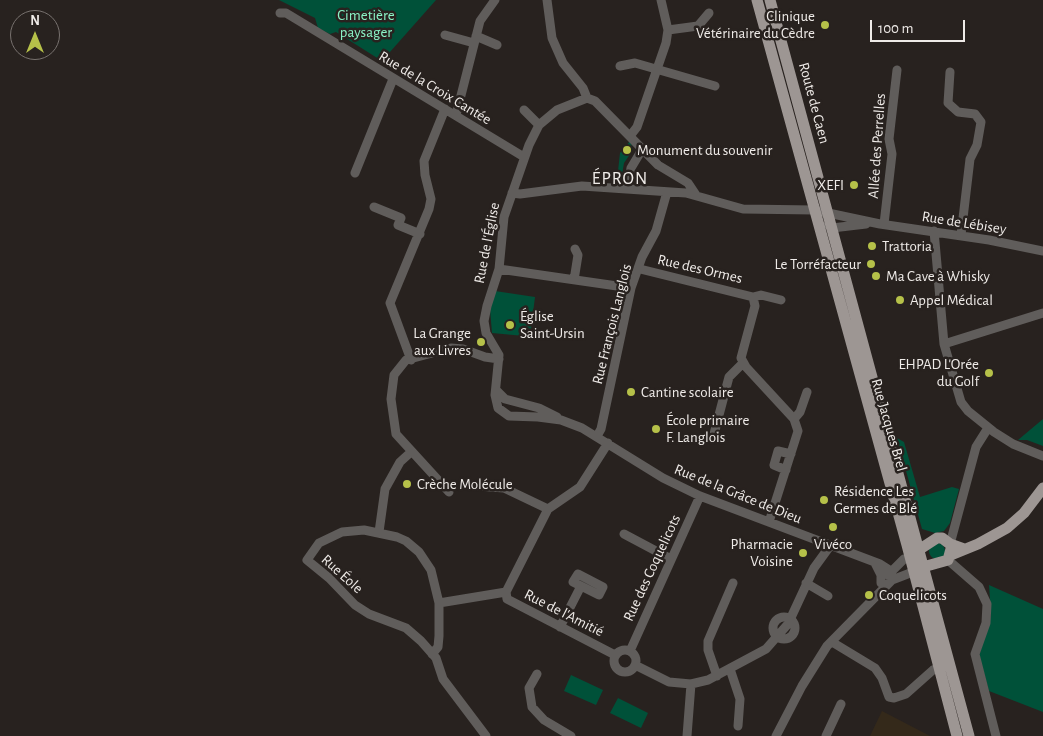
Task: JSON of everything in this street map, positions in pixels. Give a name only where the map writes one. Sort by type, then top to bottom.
[{"type":"main road","name":"Route de Caen","points":[[757,0],[811,210]]},
{"type":"main road","name":"Route de Caen","points":[[770,0],[828,213]]},
{"type":"main road","name":"Rue Jacques Brel","points":[[811,210],[913,561],[969,736]]},
{"type":"main road","name":"Rue Jacques Brel","points":[[828,213],[915,535],[913,561],[936,669],[956,736]]},
{"type":"main road","points":[[913,561],[978,544],[1017,520],[1043,488]]},
{"type":"main road","points":[[915,535],[947,540],[949,553]]},
{"type":"main road","points":[[913,561],[935,538]]},
{"type":"street","points":[[456,115],[483,15],[495,0]]},
{"type":"street","points":[[547,0],[552,38],[563,63],[583,88],[587,98]]},
{"type":"street","points":[[630,136],[637,127],[658,69],[668,30],[661,0]]},
{"type":"street","name":"Rue de la Croix Cantée","points":[[280,13],[286,13],[524,157]]},
{"type":"street","points":[[668,30],[698,26],[709,13]]},
{"type":"street","points":[[445,35],[497,45]]},
{"type":"street","points":[[620,66],[635,62],[715,86]]},
{"type":"street","name":"Allée des Perrelles","points":[[882,224],[892,154],[889,139],[897,70]]},
{"type":"street","points":[[950,72],[948,103],[958,112],[975,114],[981,122],[977,145],[970,158],[962,235]]},
{"type":"street","points":[[355,173],[393,79]]},
{"type":"street","points":[[512,193],[524,157],[539,125],[557,110],[587,98],[595,101],[658,165],[688,183],[697,195]]},
{"type":"street","points":[[411,360],[390,304],[420,234],[431,198],[425,175],[424,160],[445,109]]},
{"type":"street","points":[[524,110],[539,125]]},
{"type":"street","points":[[628,189],[631,168],[643,148]]},
{"type":"street","name":"Rue de l'Église","points":[[499,359],[497,349],[486,333],[484,322],[499,269],[502,228],[512,193],[582,186],[697,195]]},
{"type":"street","name":"Rue François Langlois","points":[[597,436],[601,429],[631,288],[640,269],[642,257],[656,231],[667,192]]},
{"type":"street","name":"Rue de Lébisey","points":[[697,195],[743,209],[811,210],[882,224],[962,235],[1043,251]]},
{"type":"street","points":[[374,207],[401,218],[398,225],[420,234]]},
{"type":"street","points":[[811,210],[832,228]]},
{"type":"street","name":"Rue de Lébisey","points":[[832,228],[882,224]]},
{"type":"street","points":[[934,231],[944,344],[961,402],[968,411],[988,428],[1013,444],[1043,456]]},
{"type":"street","points":[[574,280],[578,255],[575,249]]},
{"type":"street","points":[[499,269],[631,288]]},
{"type":"street","name":"Rue des Ormes","points":[[640,269],[753,297],[761,295],[781,300]]},
{"type":"street","points":[[753,297],[755,306],[740,352],[743,363],[794,419],[798,431],[769,522]]},
{"type":"street","points":[[944,344],[1043,313]]},
{"type":"street","points":[[448,492],[411,452],[395,431],[392,384],[411,360],[450,348],[463,349],[485,358],[499,359],[496,390],[498,408],[509,416],[561,420]]},
{"type":"street","points":[[714,434],[729,377],[743,363]]},
{"type":"street","points":[[496,390],[505,399],[539,408],[561,420]]},
{"type":"street","points":[[794,419],[800,412],[807,392]]},
{"type":"street","points":[[498,408],[505,399]]},
{"type":"street","name":"Rue de la Grâce de Dieu","points":[[561,420],[597,436],[663,478],[700,496],[875,563],[891,576]]},
{"type":"street","points":[[988,428],[976,447],[953,527],[949,553],[978,587],[987,604],[986,623],[975,654],[996,736]]},
{"type":"street","points":[[439,603],[506,592],[548,509],[580,487],[608,443]]},
{"type":"street","points":[[379,532],[385,489],[400,462],[411,452]]},
{"type":"street","points":[[464,485],[504,488],[548,509]]},
{"type":"street","name":"Rue des Coquelicots","points":[[630,651],[700,496]]},
{"type":"street","points":[[935,538],[953,527]]},
{"type":"street","name":"Rue Éole","points":[[432,654],[438,647],[439,603],[434,579],[424,558],[406,541],[379,532],[352,530],[332,535],[319,543],[307,560],[356,605],[369,614],[406,628],[432,654],[436,658],[444,679],[486,736]]},
{"type":"street","points":[[624,534],[671,559]]},
{"type":"street","points":[[790,618],[814,568],[830,546]]},
{"type":"street","points":[[881,583],[913,561]]},
{"type":"street","points":[[776,736],[813,667],[832,642],[879,593],[891,576],[913,561]]},
{"type":"street","points":[[875,563],[881,575],[879,593]]},
{"type":"street","points":[[717,676],[708,650],[708,641],[733,583]]},
{"type":"street","points":[[806,583],[828,596]]},
{"type":"street","points":[[560,626],[581,586]]},
{"type":"street","name":"Rue de l'Amitié","points":[[506,592],[507,599],[615,655]]},
{"type":"street","points":[[778,638],[772,628],[774,622],[780,617],[790,618]]},
{"type":"street","points":[[635,665],[669,682],[691,684],[717,676],[766,649],[778,638],[786,639],[792,635],[795,628],[790,618]]},
{"type":"street","points":[[832,642],[875,668],[882,678],[889,697],[894,698],[906,694],[936,669]]},
{"type":"street","points":[[622,650],[630,651],[635,657],[635,665],[630,670],[619,670],[613,662],[615,655],[622,650]]},
{"type":"street","points":[[730,669],[740,698],[738,726]]},
{"type":"street","points":[[537,674],[529,688],[532,707],[544,720],[571,736]]},
{"type":"street","points":[[687,736],[691,684]]},
{"type":"street","points":[[826,736],[841,704]]},
{"type":"shaded area","points":[[882,711],[930,736],[870,736]]},
{"type":"green space","name":"Cimetière paysager","points":[[279,0],[436,0],[382,61],[336,32],[330,34],[318,28],[315,18]]},
{"type":"green space","points":[[630,141],[633,150],[624,163],[621,180],[617,180],[620,153]]},
{"type":"green space","points":[[495,291],[535,297],[531,329],[526,328],[524,336],[492,333],[490,309]]},
{"type":"green space","points":[[1043,419],[1043,446],[1027,440],[1018,440]]},
{"type":"green space","points":[[897,438],[904,442],[920,497],[952,487],[959,489],[950,523],[944,531],[935,533],[922,529]]},
{"type":"green space","points":[[937,543],[943,545],[945,551],[943,557],[937,559],[931,557],[929,551],[931,545]]},
{"type":"green space","points":[[989,585],[1043,609],[1043,712],[989,691],[979,656],[991,614]]},
{"type":"green space","points":[[571,675],[603,690],[596,705],[564,691]]},
{"type":"green space","points":[[618,698],[648,713],[641,728],[610,713]]},
{"type":"place","name":"Clinique Vétérinaire du Cèdre","points":[[825,25]]},
{"type":"place","name":"Monument du souvenir","points":[[627,150]]},
{"type":"place","name":"XEFI","points":[[854,185]]},
{"type":"place","name":"Trattoria","points":[[872,246]]},
{"type":"place","name":"Le Torréfacteur","points":[[871,264]]},
{"type":"place","name":"Ma Cave à Whisky","points":[[876,276]]},
{"type":"place","name":"Appel Médical","points":[[900,300]]},
{"type":"place","name":"Église Saint-Ursin","points":[[510,325]]},
{"type":"place","name":"La Grange aux Livres","points":[[481,342]]},
{"type":"place","name":"EHPAD L'Orée du Golf","points":[[989,373]]},
{"type":"place","name":"Cantine scolaire","points":[[631,392]]},
{"type":"place","name":"École primaire F. Langlois","points":[[656,429]]},
{"type":"place","name":"Crèche Molécule","points":[[407,484]]},
{"type":"place","name":"Résidence Les Germes de Blé","points":[[824,500]]},
{"type":"place","name":"Vivéco","points":[[833,527]]},
{"type":"place","name":"Pharmacie Voisine","points":[[803,553]]},
{"type":"place","name":"Coquelicots","points":[[869,595]]},
{"type":"district","name":"ÉPRON","points":[[620,179]]}]
